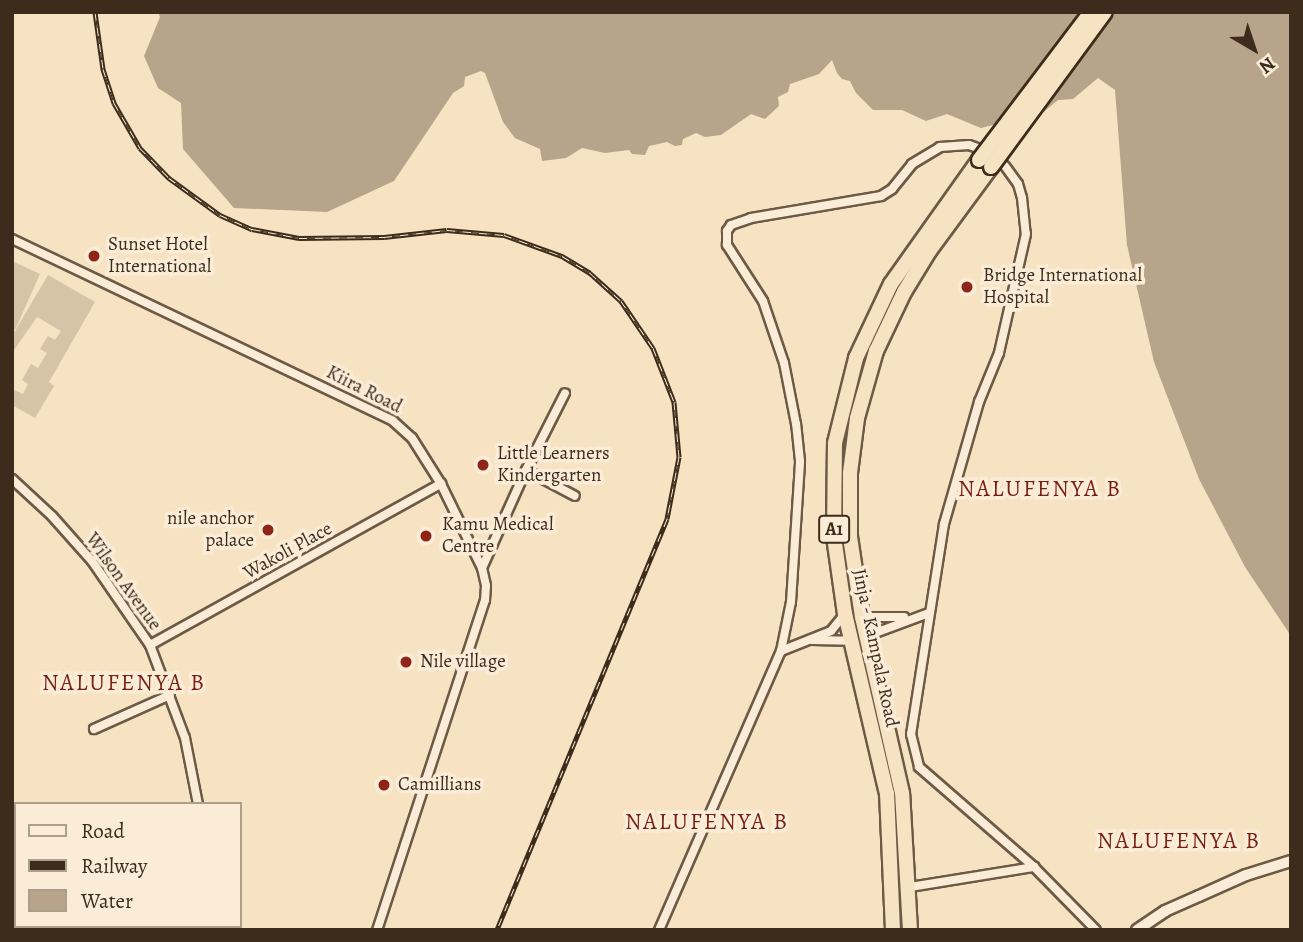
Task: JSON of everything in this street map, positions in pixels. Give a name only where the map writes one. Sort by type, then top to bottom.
[{"type":"highway","name":"A1","points":[[989,161],[1091,12]]},
{"type":"highway","name":"A1","points":[[989,161],[1104,12]]},
{"type":"highway","name":"Jinja - Kampala Road","points":[[893,930],[887,794],[845,614],[834,537],[835,443],[851,373],[891,284],[989,161]]},
{"type":"highway","name":"Jinja - Kampala Road","points":[[910,930],[910,887],[902,793],[862,617],[850,537],[849,504],[857,418],[876,351],[916,271],[989,161]]},
{"type":"main road","points":[[1137,930],[1165,911],[1246,875],[1291,861]]},
{"type":"street","points":[[659,930],[781,651],[791,602],[799,502],[800,461],[796,424],[784,363],[763,301],[727,245],[727,231],[731,225],[776,213],[881,196],[892,188],[912,164],[940,147],[969,145],[1020,191],[1026,234],[999,353],[957,472],[937,561],[911,734],[919,767],[1034,867],[1096,930]]},
{"type":"street","name":"Kiira Road","points":[[12,239],[393,421],[412,438],[440,484],[482,568],[486,586],[485,600],[377,930]]},
{"type":"street","points":[[482,568],[526,470],[565,393]]},
{"type":"street","points":[[526,470],[575,496]]},
{"type":"street","name":"Wilson Avenue","points":[[12,479],[52,516],[92,561],[150,645],[185,738],[198,802]]},
{"type":"street","name":"Wakoli Place","points":[[150,645],[440,484]]},
{"type":"street","points":[[862,617],[910,617],[929,613]]},
{"type":"street","points":[[781,651],[831,631],[845,614]]},
{"type":"street","points":[[867,636],[910,617]]},
{"type":"street","points":[[806,640],[851,641]]},
{"type":"street","points":[[94,729],[170,695]]},
{"type":"street","points":[[910,887],[1034,867]]},
{"type":"shaded area","points":[[12,261],[40,274],[15,330],[12,328]]},
{"type":"shaded area","points":[[48,275],[95,302],[49,382],[54,386],[35,418],[12,405],[12,389],[23,394],[28,384],[22,380],[31,364],[38,368],[47,353],[40,349],[48,336],[55,340],[61,331],[37,317],[12,353],[12,336]]},
{"type":"water","points":[[158,12],[1291,12],[1291,636],[1245,567],[1199,479],[1154,362],[1127,245],[1115,90],[1098,78],[1073,99],[1058,100],[1023,129],[1009,130],[993,125],[981,128],[947,114],[926,121],[902,110],[873,110],[856,93],[850,81],[842,79],[837,73],[832,60],[819,74],[790,84],[788,92],[778,97],[779,106],[765,119],[751,114],[721,135],[705,137],[696,133],[683,139],[682,145],[675,146],[667,142],[649,146],[645,155],[632,154],[629,150],[605,153],[582,148],[566,158],[542,161],[540,149],[515,138],[503,122],[485,73],[481,71],[465,77],[464,86],[453,93],[394,181],[327,212],[234,208],[183,149],[181,103],[158,88],[144,56],[160,17]]},
{"type":"railway","points":[[95,12],[103,69],[114,103],[140,148],[169,178],[220,215],[252,229],[299,238],[384,237],[447,230],[504,235],[562,256],[590,273],[621,301],[653,348],[674,402],[679,457],[667,519],[497,930]]},
{"type":"place","name":"Sunset Hotel International","points":[[94,256]]},
{"type":"place","name":"Bridge International Hospital","points":[[967,287]]},
{"type":"place","name":"Little Learners Kindergarten","points":[[483,465]]},
{"type":"place","name":"nile anchor palace","points":[[268,530]]},
{"type":"place","name":"Kamu Medical Centre","points":[[426,536]]},
{"type":"place","name":"Nile village","points":[[406,662]]},
{"type":"place","name":"Camillians","points":[[384,785]]},
{"type":"district","name":"NALUFENYA B","points":[[1040,489]]},
{"type":"district","name":"NALUFENYA B","points":[[124,683]]},
{"type":"district","name":"NALUFENYA B","points":[[707,822]]},
{"type":"district","name":"NALUFENYA B","points":[[1179,841]]}]
